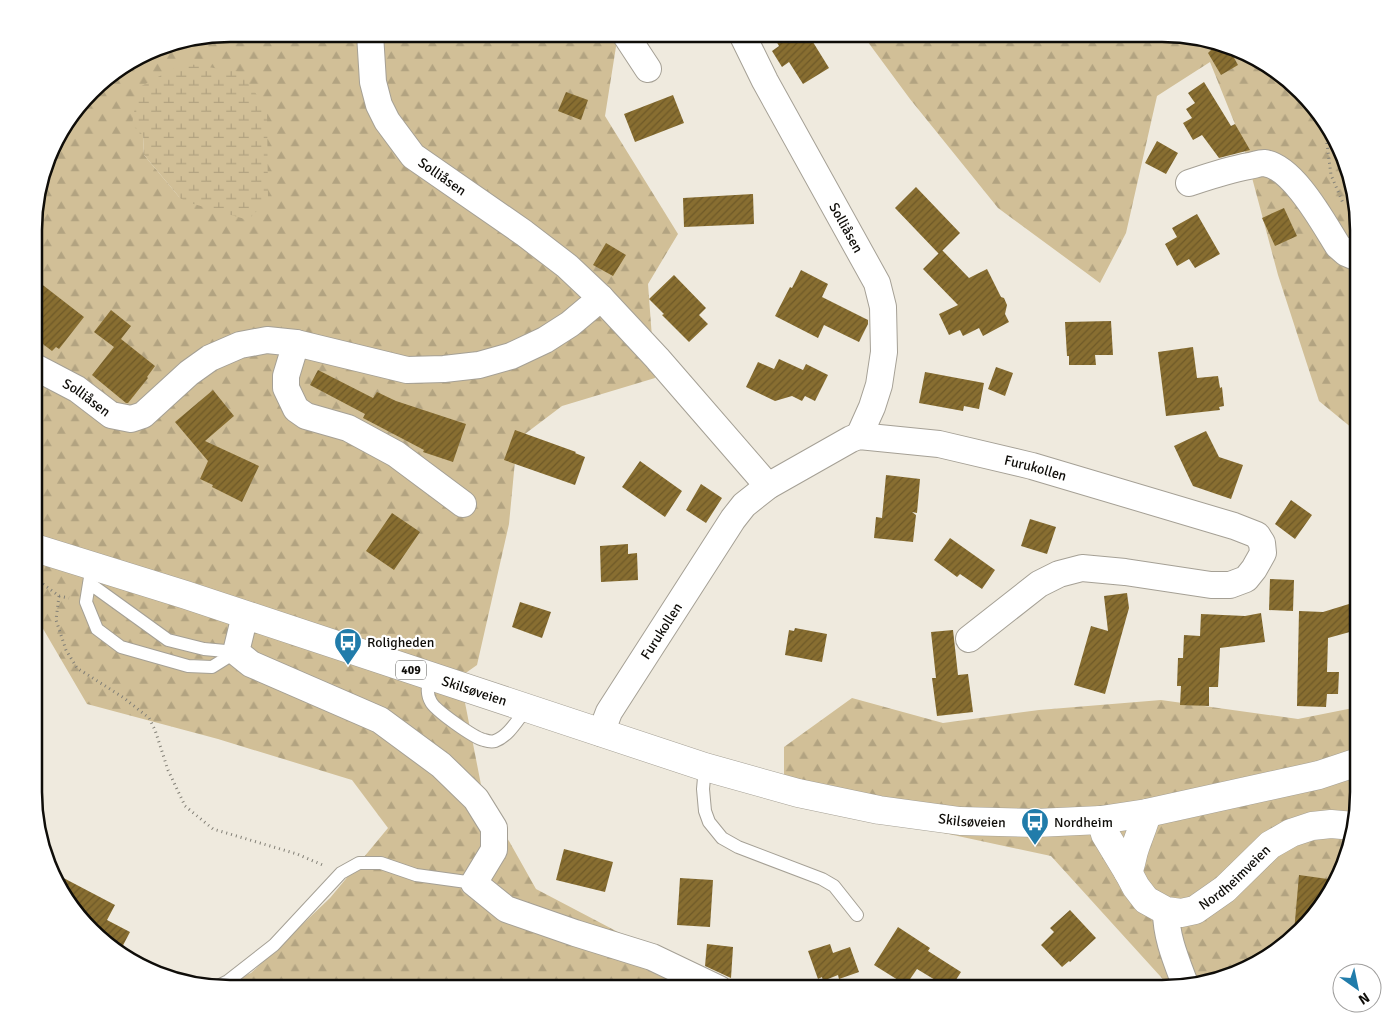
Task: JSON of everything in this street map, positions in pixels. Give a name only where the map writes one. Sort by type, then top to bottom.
[{"type":"main road","name":"Skilsøveien","points":[[42,551],[90,574],[245,614],[705,767],[798,793],[888,811],[960,820],[1036,823],[1101,820],[1147,813],[1319,775],[1350,765]]},
{"type":"main road","points":[[1128,872],[1147,813]]},
{"type":"main road","points":[[1101,820],[1105,834],[1136,887],[1146,900],[1166,911]]},
{"type":"main road","name":"Nordheimveien","points":[[1166,911],[1182,912],[1195,910],[1225,889],[1270,845],[1291,833],[1312,826],[1331,824],[1347,825]]},
{"type":"street","name":"Solliåsen","points":[[370,42],[372,82],[379,105],[387,121],[412,156],[524,233],[567,266],[601,298],[658,358],[768,486]]},
{"type":"street","points":[[630,42],[648,70]]},
{"type":"street","name":"Solliåsen","points":[[746,42],[765,82],[876,283],[883,307],[884,352],[879,385],[872,407],[859,436]]},
{"type":"street","points":[[1189,183],[1227,170],[1264,163],[1275,167],[1291,178],[1300,188],[1338,246],[1350,255]]},
{"type":"street","name":"Solliåsen","points":[[42,370],[76,389],[111,415],[131,419],[143,415],[189,373],[210,358],[240,346],[267,340],[296,343],[407,370],[444,370],[479,365],[511,356],[545,340],[570,324],[601,298]]},
{"type":"street","points":[[296,343],[286,376],[286,388],[296,409],[306,416],[348,428],[396,454],[462,504]]},
{"type":"street","name":"Furukollen","points":[[601,733],[609,712],[733,519],[744,505],[768,486],[851,438],[859,436],[939,444],[1032,466],[1234,526],[1257,535],[1262,543],[1263,553],[1254,569],[1246,579],[1230,585],[1211,585],[1125,572],[1082,568],[1059,574],[1040,584],[969,639]]},
{"type":"street","points":[[245,614],[236,652],[251,664],[380,720],[441,765],[476,799],[494,828],[494,850],[474,884],[506,909],[652,957],[700,980]]},
{"type":"street","points":[[1166,911],[1166,924],[1170,943],[1183,979]]},
{"type":"lane","points":[[90,574],[168,640],[204,649],[236,652]]},
{"type":"lane","points":[[90,574],[86,602],[97,629],[121,648],[188,666],[212,667],[236,652]]},
{"type":"lane","points":[[429,676],[427,690],[432,705],[462,728],[483,740],[494,741],[502,737],[527,708]]},
{"type":"lane","points":[[705,767],[703,789],[705,811],[714,830],[722,838],[738,847],[822,879],[834,886],[857,915]]},
{"type":"lane","points":[[235,980],[274,945],[341,873],[359,863],[381,863],[416,875],[474,884]]},
{"type":"path","points":[[1327,141],[1331,175],[1344,208]]},
{"type":"path","points":[[59,596],[56,620],[66,650],[77,668],[124,698],[149,718],[155,730],[168,770],[185,806],[213,829],[298,854],[341,873]]},
{"type":"green space","points":[[230,42],[617,42],[605,116],[678,234],[648,284],[655,378],[562,406],[517,440],[509,524],[477,665],[460,677],[483,795],[536,889],[656,952],[721,980],[234,980],[251,973],[330,898],[388,828],[352,780],[218,739],[87,704],[42,627],[42,230],[46,194],[52,170],[68,136],[89,106],[116,81],[147,62],[170,52],[206,44]],"holes":[[[143,135],[180,198],[144,155]]]},
{"type":"green space","points":[[868,42],[1162,42],[1186,44],[1222,52],[1245,62],[1276,81],[1295,97],[1318,126],[1340,170],[1346,194],[1350,230],[1350,426],[1319,401],[1278,275],[1243,144],[1210,62],[1157,96],[1126,233],[1100,283],[998,208],[910,99]]},
{"type":"green space","points":[[183,63],[239,72],[267,108],[268,199],[248,220],[187,202],[180,198],[144,155],[143,135],[132,125],[138,88]]},
{"type":"green space","points":[[852,698],[943,723],[1039,710],[1161,700],[1298,719],[1350,709],[1350,793],[1348,817],[1340,853],[1330,876],[1311,907],[1286,934],[1256,955],[1222,971],[1186,979],[1164,980],[1051,856],[916,827],[784,785],[784,747]]},
{"type":"building","points":[[777,42],[813,42],[829,68],[803,84],[789,62],[782,67],[772,51],[779,46]]},
{"type":"building","points":[[1212,49],[1222,52],[1233,57],[1238,65],[1221,75],[1208,53]]},
{"type":"building","points":[[1204,82],[1231,126],[1235,124],[1250,150],[1219,158],[1202,135],[1193,140],[1183,123],[1192,118],[1186,109],[1195,103],[1188,93]]},
{"type":"building","points":[[566,92],[588,100],[581,120],[558,111]]},
{"type":"building","points":[[673,95],[684,123],[635,142],[624,114]]},
{"type":"building","points":[[1157,141],[1178,153],[1166,174],[1145,163]]},
{"type":"building","points":[[916,187],[960,233],[939,254],[895,208]]},
{"type":"building","points":[[753,194],[754,224],[684,227],[683,198]]},
{"type":"building","points":[[1284,208],[1297,236],[1275,246],[1262,218]]},
{"type":"building","points":[[1197,214],[1220,254],[1195,268],[1189,259],[1177,266],[1165,244],[1177,237],[1172,228]]},
{"type":"building","points":[[606,243],[626,255],[613,276],[593,265]]},
{"type":"building","points":[[942,250],[969,278],[987,269],[1007,305],[1005,314],[1009,322],[983,336],[979,328],[963,336],[960,330],[949,335],[939,314],[958,305],[923,269]]},
{"type":"building","points":[[801,270],[828,284],[822,297],[868,320],[868,324],[859,342],[824,325],[818,338],[775,316]]},
{"type":"building","points":[[674,275],[706,308],[699,315],[708,324],[689,342],[649,299]]},
{"type":"building","points":[[42,284],[84,317],[59,349],[56,347],[52,351],[42,343]]},
{"type":"building","points":[[111,310],[131,326],[121,339],[155,366],[128,403],[92,375],[114,347],[94,332]]},
{"type":"building","points":[[1111,321],[1113,355],[1095,355],[1096,365],[1069,365],[1065,322]]},
{"type":"building","points":[[1193,347],[1197,378],[1218,376],[1220,388],[1222,387],[1224,406],[1219,407],[1220,410],[1166,416],[1158,352]]},
{"type":"building","points":[[779,359],[803,370],[806,364],[828,375],[815,401],[805,396],[802,401],[792,396],[775,401],[746,387],[758,362],[774,369]]},
{"type":"building","points":[[996,367],[1013,373],[1005,396],[988,389]]},
{"type":"building","points":[[318,370],[373,398],[377,392],[396,401],[466,424],[453,462],[423,452],[424,450],[363,418],[365,414],[310,385]]},
{"type":"building","points":[[925,372],[984,383],[979,409],[964,406],[963,411],[919,403]]},
{"type":"building","points":[[213,390],[234,416],[205,441],[259,466],[242,502],[200,479],[208,461],[175,422]]},
{"type":"building","points":[[515,430],[585,457],[575,485],[504,460]]},
{"type":"building","points":[[1206,431],[1219,457],[1243,465],[1231,499],[1193,486],[1174,446]]},
{"type":"building","points":[[640,461],[682,491],[665,517],[622,487]]},
{"type":"building","points":[[886,475],[920,479],[917,513],[912,512],[916,515],[913,542],[874,538],[876,517],[882,518]]},
{"type":"building","points":[[701,484],[722,498],[706,523],[686,510]]},
{"type":"building","points":[[1291,500],[1312,515],[1295,539],[1275,524]]},
{"type":"building","points":[[392,513],[420,532],[394,570],[366,551]]},
{"type":"building","points":[[1030,519],[1056,527],[1047,554],[1021,546]]},
{"type":"building","points":[[950,538],[995,570],[982,589],[960,574],[957,577],[934,560]]},
{"type":"building","points":[[628,544],[628,554],[637,553],[638,580],[601,582],[600,546]]},
{"type":"building","points":[[1270,579],[1294,580],[1293,611],[1269,610]]},
{"type":"building","points":[[1127,593],[1129,608],[1105,694],[1074,685],[1091,626],[1108,631],[1104,596]]},
{"type":"building","points":[[520,602],[551,612],[542,638],[512,627]]},
{"type":"building","points":[[1349,604],[1350,607],[1350,632],[1328,638],[1327,672],[1339,672],[1338,694],[1327,694],[1326,707],[1297,706],[1299,611],[1323,612]]},
{"type":"building","points":[[1261,613],[1265,642],[1220,648],[1218,687],[1209,687],[1209,706],[1180,705],[1181,686],[1177,686],[1178,658],[1183,658],[1184,635],[1200,636],[1201,614],[1245,616]]},
{"type":"building","points":[[795,628],[827,634],[822,662],[785,655],[789,630],[794,631]]},
{"type":"building","points":[[953,630],[958,675],[968,674],[973,712],[937,716],[932,678],[936,678],[931,632]]},
{"type":"building","points":[[564,849],[613,862],[605,892],[556,880]]},
{"type":"building","points":[[1299,875],[1328,879],[1311,907],[1294,926]]},
{"type":"building","points":[[63,878],[115,905],[107,920],[130,932],[122,946],[106,934],[81,907]]},
{"type":"building","points":[[680,878],[713,880],[710,927],[677,925]]},
{"type":"building","points":[[1070,910],[1096,938],[1062,967],[1041,945],[1054,932],[1050,928]]},
{"type":"building","points":[[898,927],[930,948],[928,951],[961,972],[956,980],[935,980],[917,969],[909,980],[898,980],[874,965]]},
{"type":"building","points":[[707,944],[733,947],[731,978],[705,966]]},
{"type":"building","points":[[830,944],[833,953],[850,947],[859,972],[839,979],[838,975],[826,980],[823,980],[822,977],[818,979],[808,951]]},
{"type":"place","name":"Roligheden","points":[[348,666]]},
{"type":"place","name":"Nordheim","points":[[1035,846]]}]
